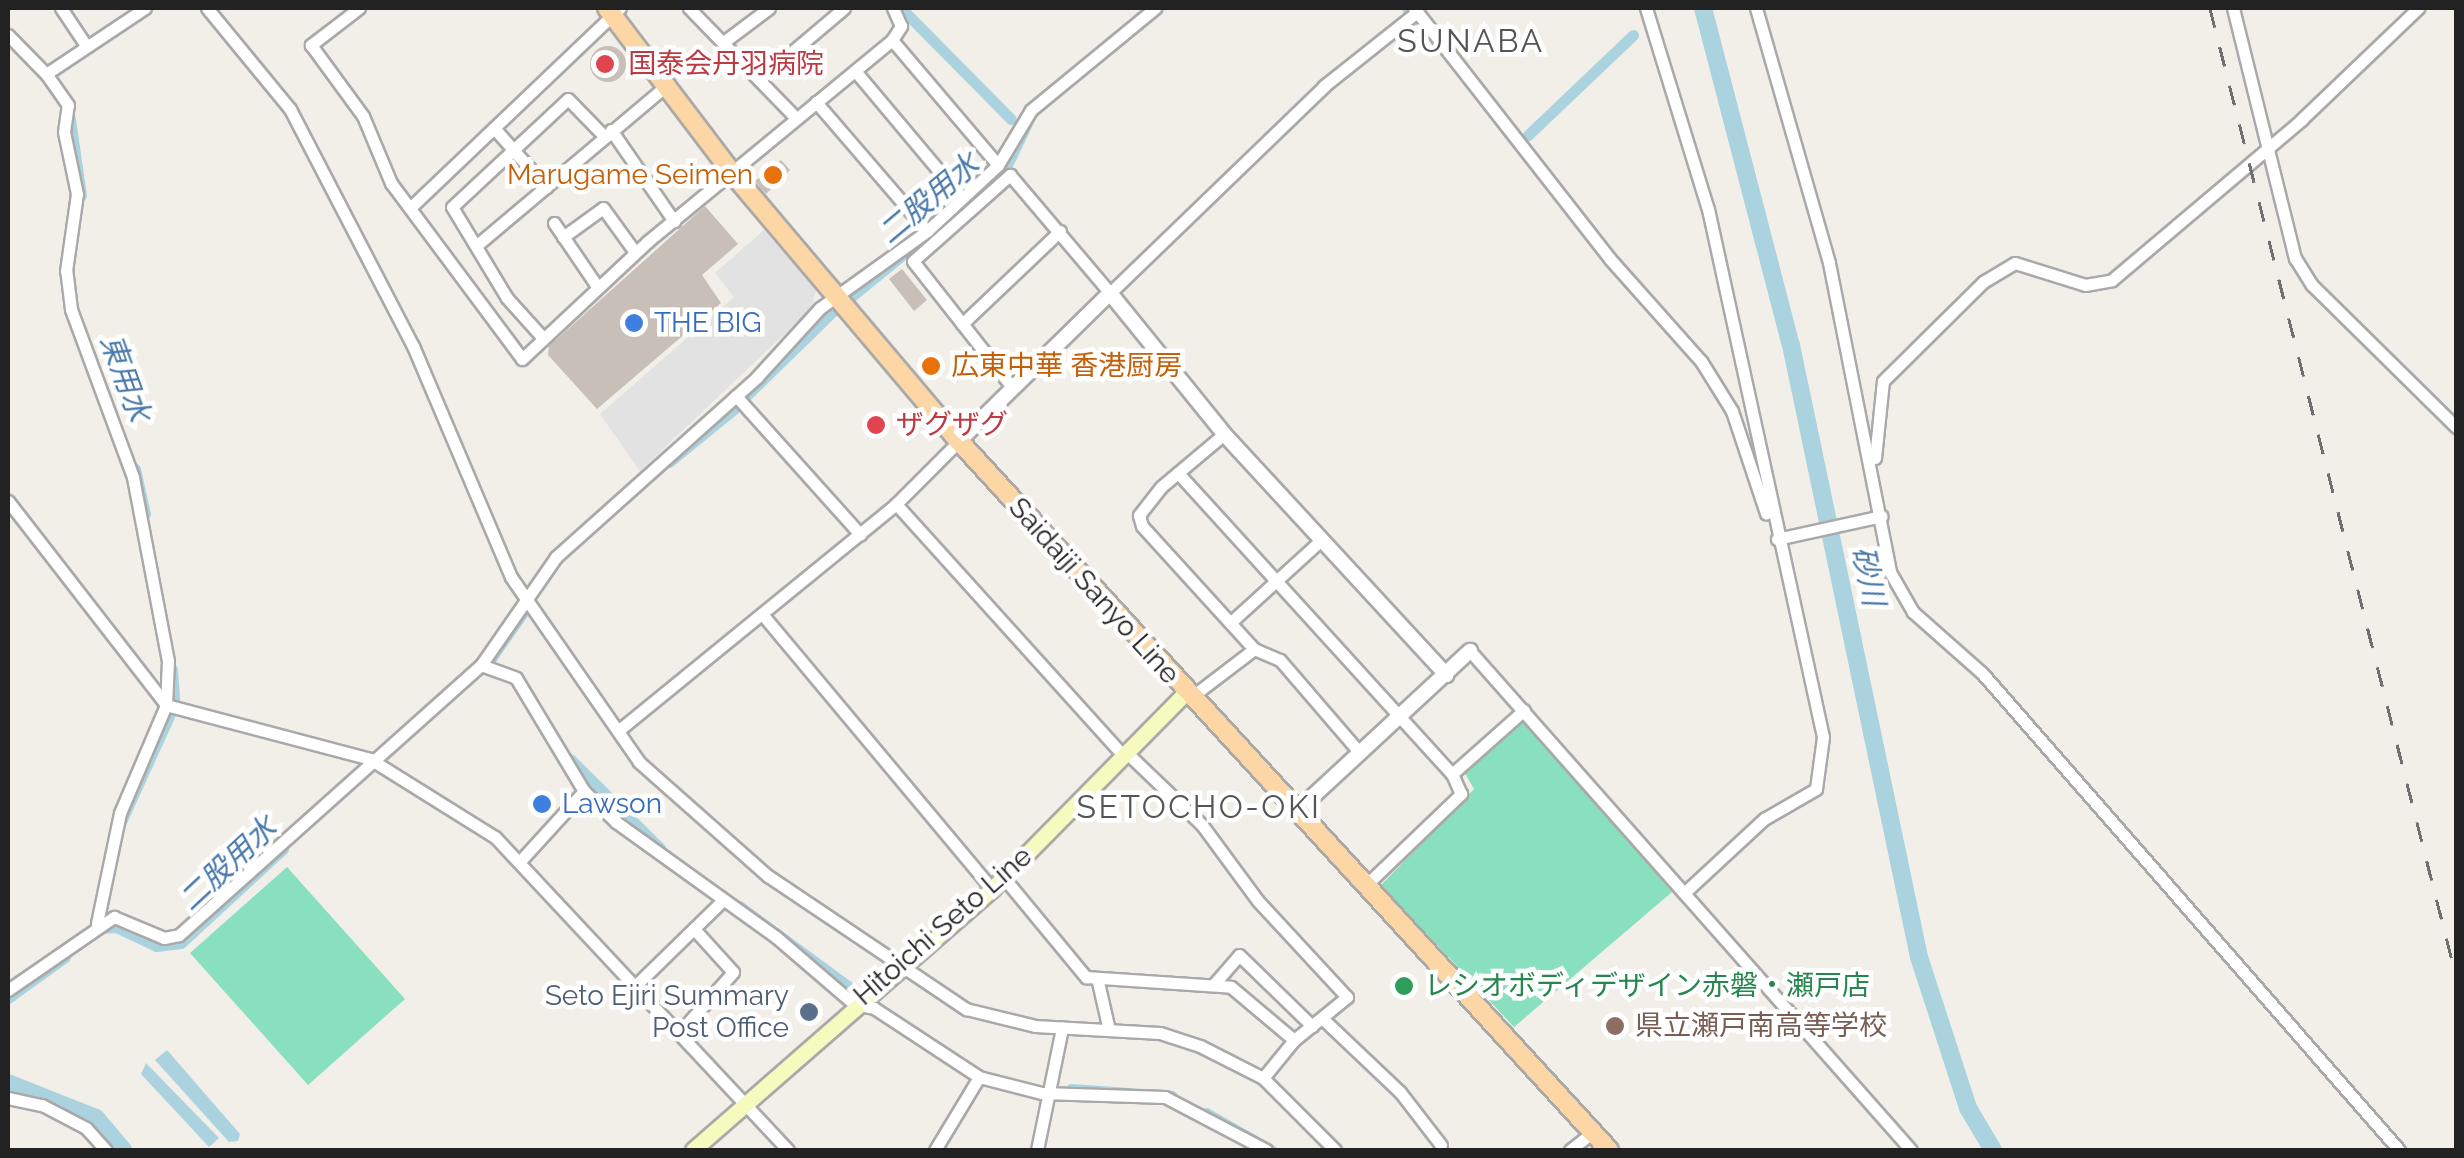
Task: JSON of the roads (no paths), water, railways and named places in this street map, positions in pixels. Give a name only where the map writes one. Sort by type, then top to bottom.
[{"type":"main road","name":"Saidaiji Sanyo Line","points":[[613,10],[734,174],[959,441],[1187,696],[1608,1150]]},
{"type":"main road","name":"Hitoichi Seto Line","points":[[694,1150],[854,1004],[998,884],[1187,696]]},
{"type":"street","points":[[61,8],[85,44]]},
{"type":"street","points":[[46,74],[125,13],[145,8]]},
{"type":"street","points":[[207,8],[306,136],[336,210],[413,346],[481,515],[524,593],[639,762],[768,876],[966,1010],[1062,1028],[1160,1033],[1263,1078],[1335,1150]]},
{"type":"street","points":[[359,8],[311,44],[363,116],[392,183],[522,359],[635,252],[892,40],[902,26],[893,8]]},
{"type":"street","points":[[689,8],[796,118]]},
{"type":"street","points":[[724,42],[769,8]]},
{"type":"street","points":[[760,79],[844,8]]},
{"type":"street","points":[[1646,8],[1708,210],[1824,737],[1820,783],[1764,819],[1684,894]]},
{"type":"street","points":[[1756,8],[1816,212],[1874,467],[1890,572],[1913,612],[1982,673],[2400,1150]]},
{"type":"street","points":[[2233,8],[2296,258],[2312,286],[2456,427]]},
{"type":"street","points":[[1874,467],[1883,381],[1983,282],[2015,262],[2085,284],[2112,280],[2267,148],[2418,8]]},
{"type":"street","points":[[412,206],[613,10]]},
{"type":"street","points":[[8,990],[97,924],[114,918],[164,938],[179,935],[480,665],[512,628],[524,593],[736,396],[820,308],[838,300],[927,230],[998,164],[1031,110],[1145,10]]},
{"type":"street","points":[[618,730],[896,504],[1324,86],[1415,10],[1610,259],[1701,361],[1732,411],[1778,540]]},
{"type":"street","points":[[8,35],[46,74],[68,105],[64,132],[77,194],[66,270],[71,309],[133,477],[168,660],[166,706],[120,813],[97,924]]},
{"type":"street","points":[[892,40],[998,164]]},
{"type":"street","points":[[856,72],[961,197]]},
{"type":"street","points":[[478,245],[666,86]]},
{"type":"street","points":[[543,338],[507,298],[452,208],[568,99],[607,133],[674,221]]},
{"type":"street","points":[[816,102],[927,230]]},
{"type":"street","points":[[494,128],[546,187]]},
{"type":"street","points":[[1012,387],[913,261],[1010,175],[1224,434],[1446,675]]},
{"type":"street","points":[[563,237],[603,208],[635,252]]},
{"type":"street","points":[[554,223],[597,286]]},
{"type":"street","points":[[962,324],[1060,232]]},
{"type":"street","points":[[736,396],[860,534]]},
{"type":"street","points":[[1224,434],[1178,473],[1138,515],[1142,526],[1254,649],[1280,660],[1360,753]]},
{"type":"street","points":[[1178,473],[1452,774],[1462,794],[1366,885]]},
{"type":"street","points":[[8,501],[166,706],[370,760],[522,859],[788,1150]]},
{"type":"street","points":[[896,504],[1125,755],[1202,825],[1258,902],[1347,997],[1294,1040],[1263,1078]]},
{"type":"street","points":[[1778,540],[1882,516]]},
{"type":"street","points":[[1231,622],[1320,541]]},
{"type":"street","points":[[762,614],[998,884],[1086,977],[1098,982],[1214,984],[1240,993],[1294,1040]]},
{"type":"street","points":[[1187,696],[1254,649]]},
{"type":"street","points":[[1297,811],[1470,651],[1912,1150]]},
{"type":"street","points":[[480,665],[516,678],[584,792],[854,1004],[874,1008],[979,1077],[1052,1094],[1165,1098],[1266,1150]]},
{"type":"street","points":[[1452,774],[1524,710]]},
{"type":"street","points":[[522,859],[584,792]]},
{"type":"street","points":[[636,985],[721,902]]},
{"type":"street","points":[[680,1032],[733,972],[694,929]]},
{"type":"street","points":[[1214,984],[1239,955],[1400,1092],[1441,1146]]},
{"type":"street","points":[[1098,982],[1109,1030]]},
{"type":"street","points":[[1037,1150],[1052,1094],[1062,1028]]},
{"type":"street","points":[[935,1150],[979,1077]]},
{"type":"street","points":[[8,1098],[42,1104],[86,1128],[106,1150]]},
{"type":"street","points":[[1570,1150],[1592,1134]]},
{"type":"water","points":[[167,1050],[240,1134],[238,1141],[229,1142],[155,1060]]},
{"type":"water","points":[[146,1063],[219,1138],[209,1147],[141,1074]]},
{"type":"waterway","points":[[901,8],[1011,119]]},
{"type":"waterway","name":"砂川","points":[[1703,8],[1791,345],[1919,957],[1968,1108],[1993,1150]]},
{"type":"waterway","name":"二股用水","points":[[1528,135],[1633,35]]},
{"type":"waterway","name":"東用水","points":[[70,119],[81,195]]},
{"type":"waterway","name":"二股用水","points":[[948,218],[1007,165],[1027,123]]},
{"type":"waterway","name":"二股用水","points":[[847,300],[906,252]]},
{"type":"waterway","name":"二股用水","points":[[747,395],[834,310]]},
{"type":"waterway","name":"二股用水","points":[[669,462],[735,408]]},
{"type":"waterway","name":"東用水","points":[[135,469],[145,514]]},
{"type":"waterway","name":"二股用水","points":[[487,664],[526,608]]},
{"type":"waterway","name":"東用水","points":[[172,669],[174,700]]},
{"type":"waterway","name":"東用水","points":[[120,824],[169,716]]},
{"type":"waterway","points":[[570,759],[660,848]]},
{"type":"waterway","name":"二股用水","points":[[98,928],[116,927],[156,946],[181,943],[283,849]]},
{"type":"waterway","points":[[739,906],[856,992]]},
{"type":"waterway","name":"二股用水","points":[[8,998],[65,957]]},
{"type":"waterway","points":[[8,1083],[96,1118],[123,1150]]},
{"type":"waterway","points":[[1071,1089],[1172,1096]]},
{"type":"waterway","points":[[1206,1113],[1271,1150]]},
{"type":"railway","points":[[2210,8],[2456,975]]},
{"type":"place","name":"国泰会丹羽病院","points":[[605,64]]},
{"type":"place","name":"Marugame Seimen","points":[[773,175]]},
{"type":"place","name":"THE BIG","points":[[634,323]]},
{"type":"place","name":"広東中華 香港厨房","points":[[931,366]]},
{"type":"place","name":"ザグザグ","points":[[876,425]]},
{"type":"place","name":"Lawson","points":[[542,804]]},
{"type":"place","name":"レシオボディデザイン赤磐・瀬戸店","points":[[1404,986]]},
{"type":"place","name":"Seto Ejiri Summary Post Office","points":[[809,1012]]},
{"type":"place","name":"県立瀬戸南高等学校","points":[[1615,1026]]},
{"type":"district","name":"SUNABA","points":[[1471,41]]},
{"type":"district","name":"SETOCHO-OKI","points":[[1199,807]]}]
